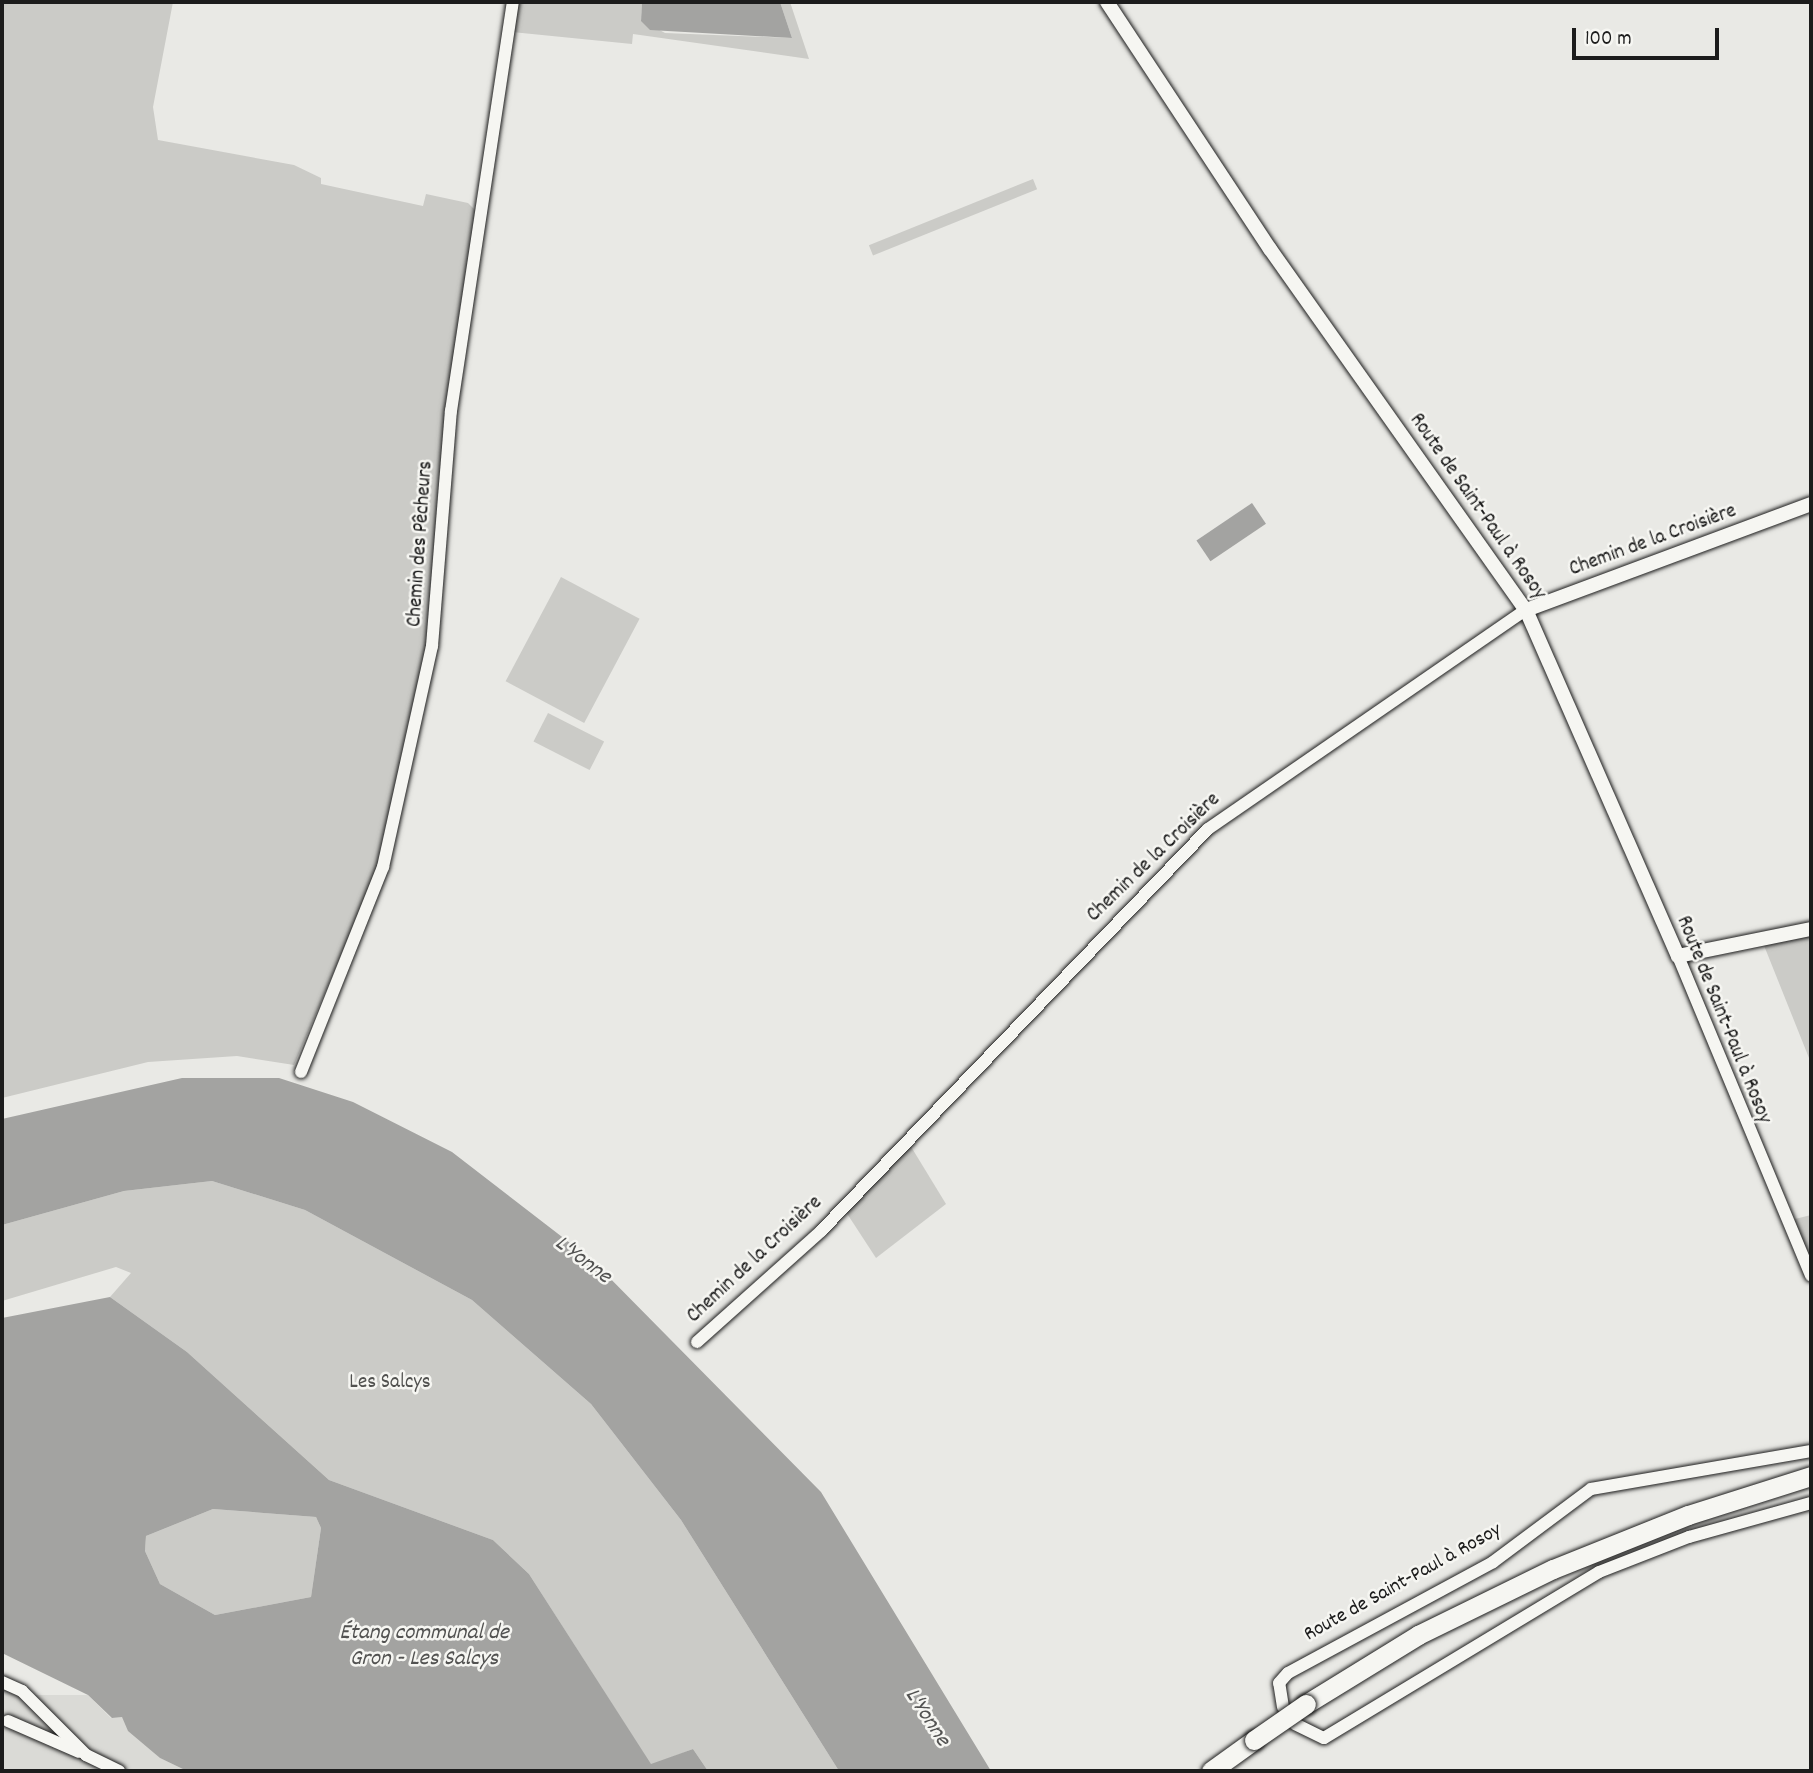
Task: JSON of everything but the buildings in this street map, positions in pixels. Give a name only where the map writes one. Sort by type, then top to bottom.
[{"type":"main road","points":[[1211,1771],[1306,1704],[1419,1635],[1553,1569],[1688,1515],[1811,1476]]},
{"type":"street","name":"Chemin des Pêcheurs","points":[[301,1072],[383,866],[432,646],[451,411],[513,2]]},
{"type":"street","name":"Route de Saint-Paul à Rosoy","points":[[1107,2],[1270,249],[1526,610],[1678,956],[1811,1275]]},
{"type":"street","name":"Chemin de la Croisière","points":[[697,1342],[821,1231],[1208,829],[1526,610],[1811,504]]},
{"type":"street","points":[[1678,956],[1811,929]]},
{"type":"street","name":"Route de Saint-Paul à Rosoy","points":[[1283,1707],[1279,1683],[1295,1668],[1493,1562],[1591,1489],[1811,1451]]},
{"type":"street","points":[[1294,1724],[1324,1738],[1599,1572],[1689,1537],[1811,1503]]},
{"type":"street","points":[[2,1682],[22,1692],[86,1755]]},
{"type":"street","points":[[8,1721],[119,1771]]},
{"type":"shaded area","points":[[2,1686],[20,1695],[88,1695],[111,1718],[122,1717],[160,1758],[187,1771],[2,1771]]},
{"type":"green space","points":[[2,2],[173,2],[153,107],[158,140],[294,165],[321,178],[321,184],[423,206],[426,194],[468,203],[476,211],[433,620],[380,864],[294,1065],[237,1056],[148,1062],[2,1098]]},
{"type":"green space","points":[[517,2],[642,2],[641,20],[665,33],[792,38],[780,2],[790,2],[809,59],[633,34],[632,44],[512,32]]},
{"type":"green space","points":[[1033,179],[1037,189],[873,256],[869,245]]},
{"type":"green space","points":[[561,577],[640,619],[584,723],[506,681]]},
{"type":"green space","points":[[548,713],[604,742],[590,770],[533,742]]},
{"type":"green space","points":[[1811,932],[1811,1063],[1763,943]]},
{"type":"green space","points":[[910,1145],[946,1204],[876,1258],[846,1212]]},
{"type":"green space","name":"Les Salcys","points":[[212,1181],[305,1210],[472,1300],[591,1404],[681,1520],[839,1771],[708,1771],[693,1749],[651,1765],[529,1574],[493,1540],[329,1480],[187,1352],[110,1297],[131,1273],[116,1267],[2,1301],[2,1225],[124,1191]]},
{"type":"green space","points":[[1811,1215],[1811,1263],[1787,1221]]},
{"type":"green space","points":[[213,1509],[316,1517],[321,1528],[311,1597],[215,1615],[160,1584],[145,1551],[146,1536]]},
{"type":"water","points":[[642,2],[780,2],[792,38],[650,30],[641,21]]},
{"type":"water","points":[[1252,503],[1266,524],[1210,561],[1196,540]]},
{"type":"water","name":"L'Yonne","points":[[182,1078],[279,1078],[353,1102],[452,1152],[592,1260],[821,1492],[991,1771],[839,1771],[681,1520],[591,1404],[472,1300],[305,1210],[212,1181],[124,1191],[2,1225],[2,1119]]},
{"type":"water","name":"Étang communal de Gron - Les Salcys","points":[[110,1297],[187,1352],[329,1480],[493,1540],[529,1574],[651,1764],[693,1749],[708,1771],[187,1771],[160,1758],[128,1731],[122,1717],[112,1718],[88,1695],[2,1653],[2,1318]],"holes":[[[213,1509],[316,1517],[321,1528],[311,1597],[215,1615],[160,1584],[145,1551],[146,1536]]]}]
